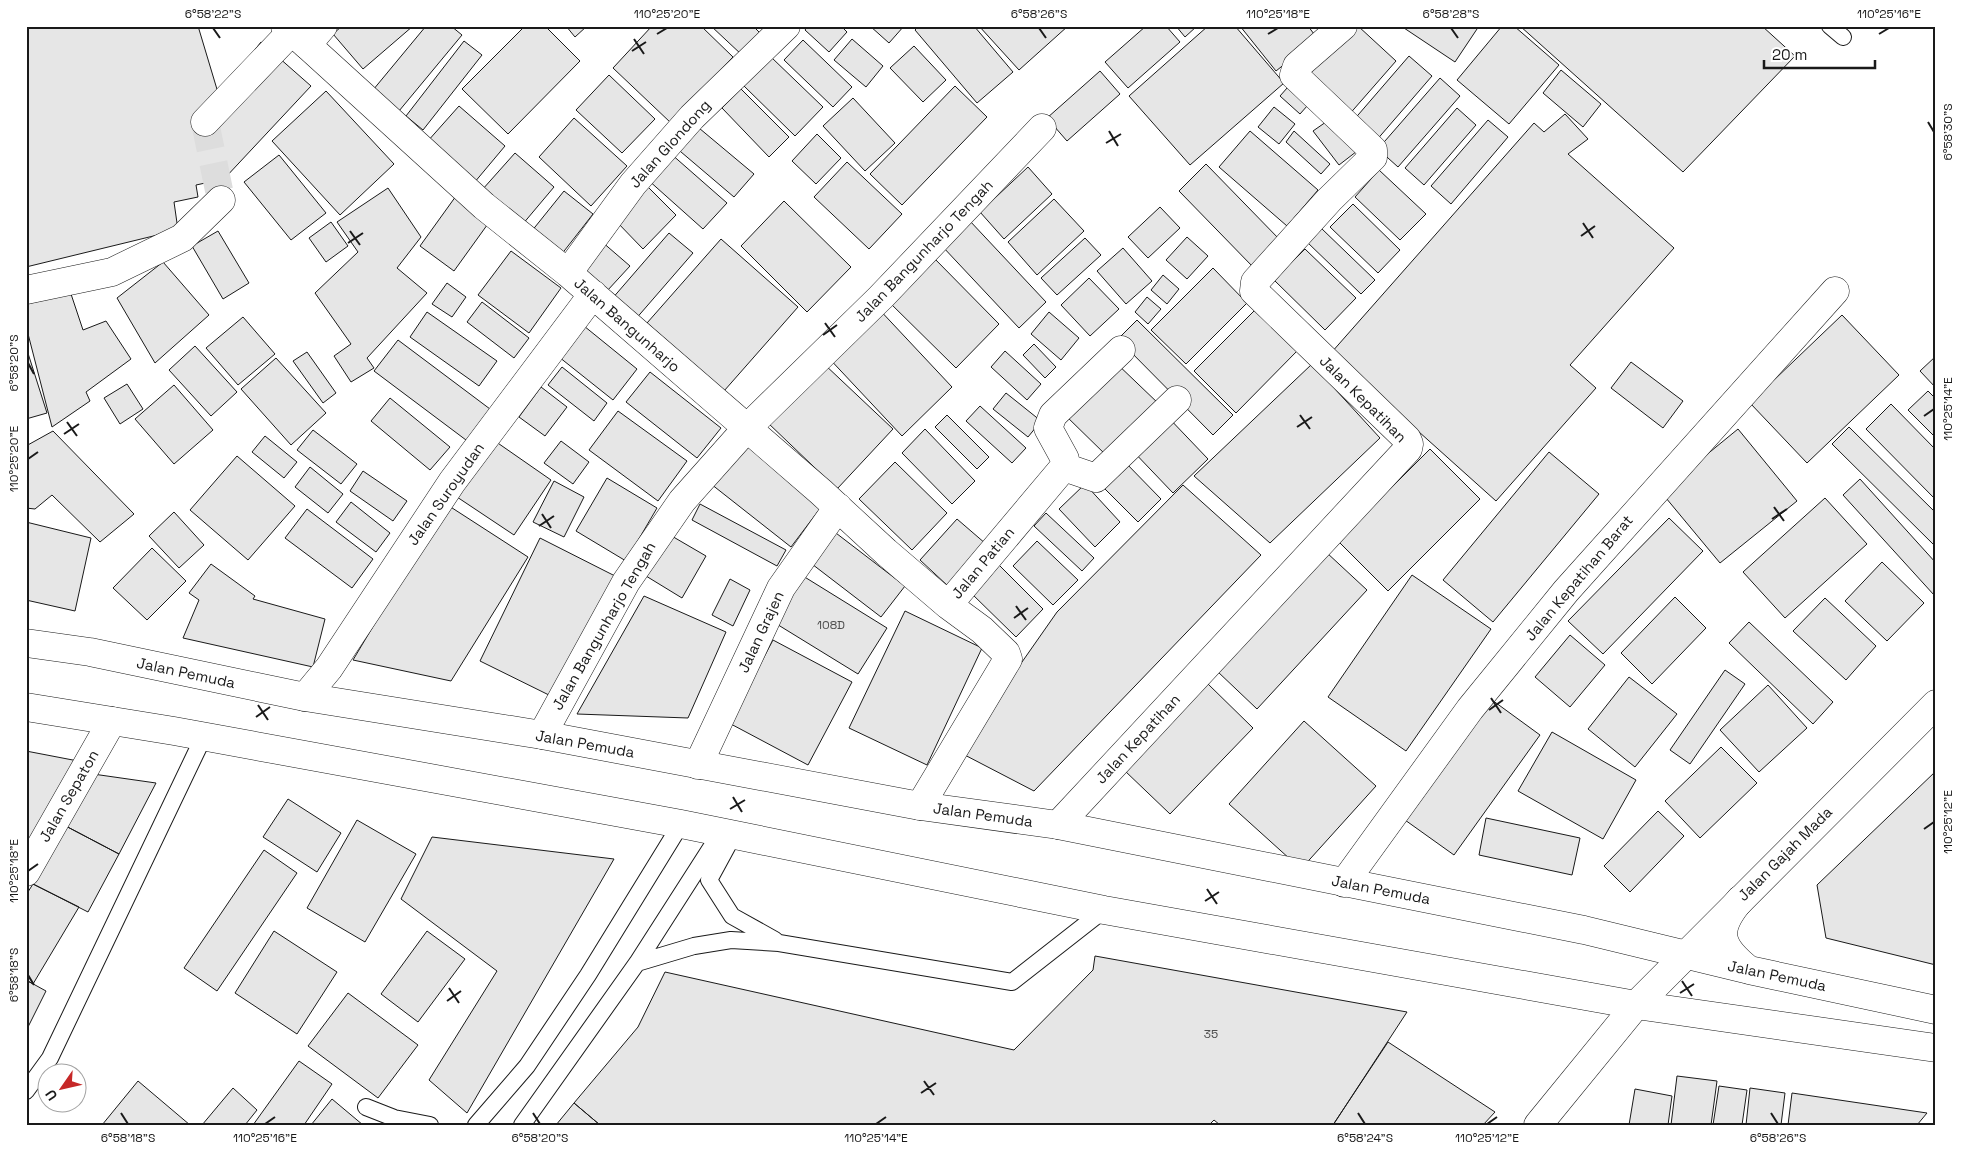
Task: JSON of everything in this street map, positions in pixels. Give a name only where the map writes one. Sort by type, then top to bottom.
[{"type":"street","name":"Jalan Glondong","points":[[568,273],[633,184],[692,117],[786,26]]},
{"type":"street","name":"Jalan Kepatihan","points":[[1058,825],[1408,449],[1407,439],[1254,291],[1255,282],[1261,275],[1329,200],[1373,157],[1373,150],[1294,74],[1297,66],[1343,26]]},
{"type":"street","name":"Jalan Bangunharjo","points":[[301,32],[484,206],[593,294],[948,605]]},
{"type":"street","points":[[205,122],[301,32]]},
{"type":"street","name":"Jalan Bangunharjo Tengah","points":[[542,735],[626,582],[657,535],[682,502],[747,428],[881,297],[1042,128]]},
{"type":"street","points":[[26,290],[112,272],[182,238],[221,200]]},
{"type":"street","name":"Jalan Kepatihan Barat","points":[[1344,882],[1470,709],[1566,591],[1835,291]]},
{"type":"street","name":"Jalan Suroyudan","points":[[304,697],[329,668],[452,482],[593,294]]},
{"type":"street","points":[[1121,350],[1049,422],[1048,428],[1065,459],[1064,466],[1096,478],[1177,400]]},
{"type":"street","name":"Jalan Patian","points":[[920,806],[1008,659],[1006,653],[982,630],[948,605],[1064,466]]},
{"type":"street","name":"Jalan Grajen","points":[[698,765],[781,588],[838,507]]},
{"type":"street","name":"Jalan Pemuda","points":[[26,643],[90,652],[304,697],[542,735],[920,806],[1058,825],[1584,930],[1749,970],[1936,1010]]},
{"type":"street","name":"Jalan Gajah Mada","points":[[1538,1125],[1636,1005],[1936,704]]},
{"type":"street","points":[[26,707],[204,736],[681,824],[1104,910],[1636,1005],[1936,1048]]},
{"type":"street","name":"Jalan Sepaton","points":[[26,872],[112,721]]},
{"type":"street","points":[[1740,900],[1729,913],[1723,933],[1726,948],[1749,970]]},
{"type":"lane","points":[[1830,26],[1844,37]]},
{"type":"lane","points":[[26,1091],[50,1058],[204,736]]},
{"type":"lane","points":[[476,1125],[528,1066],[588,975],[681,824]]},
{"type":"lane","points":[[727,833],[709,880],[732,916],[779,943]]},
{"type":"lane","points":[[522,1125],[727,833]]},
{"type":"lane","points":[[637,963],[694,946],[731,940],[779,943],[1012,982],[1104,910]]},
{"type":"lane","points":[[366,1107],[394,1118],[430,1125]]},
{"type":"building","points":[[26,26],[198,26],[219,96],[261,42],[311,86],[224,179],[196,185],[198,197],[174,202],[178,230],[26,267]]},
{"type":"building","points":[[342,26],[413,26],[363,69],[333,34]]},
{"type":"building","points":[[426,26],[451,26],[462,35],[399,111],[373,90]]},
{"type":"building","points":[[525,26],[545,26],[580,61],[508,134],[462,89]]},
{"type":"building","points":[[566,26],[587,26],[575,37]]},
{"type":"building","points":[[652,26],[701,26],[733,57],[671,123],[613,68]]},
{"type":"building","points":[[711,26],[753,26],[761,34],[742,55]]},
{"type":"building","points":[[808,26],[841,26],[847,32],[829,52],[805,30]]},
{"type":"building","points":[[870,26],[904,26],[889,43]]},
{"type":"building","points":[[919,26],[974,26],[1013,72],[977,103],[915,30]]},
{"type":"building","points":[[979,26],[1068,26],[1019,70]]},
{"type":"building","points":[[1146,26],[1166,26],[1180,42],[1128,88],[1105,62]]},
{"type":"building","points":[[1176,26],[1197,26],[1185,37]]},
{"type":"building","points":[[1208,26],[1235,26],[1284,83],[1190,165],[1129,96]]},
{"type":"building","points":[[1240,26],[1308,26],[1317,38],[1276,71]]},
{"type":"building","points":[[1352,26],[1358,26],[1396,61],[1347,117],[1305,79]]},
{"type":"building","points":[[1401,26],[1479,26],[1455,62]]},
{"type":"building","points":[[1502,26],[1514,26],[1559,65],[1509,124],[1457,80]]},
{"type":"building","points":[[1520,26],[1762,26],[1795,56],[1683,172]]},
{"type":"building","points":[[852,39],[883,66],[866,87],[834,60]]},
{"type":"building","points":[[803,40],[852,87],[833,107],[784,60]]},
{"type":"building","points":[[464,41],[482,55],[423,130],[406,116]]},
{"type":"building","points":[[914,46],[946,80],[923,102],[890,68]]},
{"type":"building","points":[[1409,56],[1432,76],[1375,142],[1352,122]]},
{"type":"building","points":[[771,57],[823,107],[795,136],[744,86]]},
{"type":"building","points":[[1561,70],[1601,104],[1583,127],[1543,93]]},
{"type":"building","points":[[1100,71],[1120,94],[1067,141],[1047,118]]},
{"type":"building","points":[[609,75],[655,119],[622,153],[576,110]]},
{"type":"building","points":[[1440,78],[1460,96],[1398,167],[1378,149]]},
{"type":"building","points":[[1295,79],[1315,97],[1300,114],[1280,96]]},
{"type":"building","points":[[955,86],[987,117],[902,205],[870,174]]},
{"type":"building","points":[[741,89],[789,137],[769,157],[722,108]]},
{"type":"building","points":[[326,91],[394,164],[340,215],[272,141]]},
{"type":"building","points":[[853,98],[895,143],[865,171],[823,126]]},
{"type":"building","points":[[459,106],[505,146],[474,183],[427,142]]},
{"type":"building","points":[[1274,107],[1295,124],[1279,144],[1258,127]]},
{"type":"building","points":[[1457,108],[1476,125],[1424,185],[1405,168]]},
{"type":"building","points":[[1565,114],[1588,139],[1568,154],[1674,248],[1570,365],[1596,388],[1496,501],[1331,353],[1534,123],[1544,132]]},
{"type":"building","points":[[1336,115],[1361,148],[1339,165],[1313,131]]},
{"type":"building","points":[[574,118],[627,166],[591,206],[539,157]]},
{"type":"building","points":[[1488,120],[1508,137],[1451,204],[1431,186]]},
{"type":"building","points":[[693,123],[754,174],[734,197],[674,146]]},
{"type":"building","points":[[1250,131],[1318,190],[1287,226],[1219,167]]},
{"type":"building","points":[[1294,131],[1330,164],[1321,174],[1286,142]]},
{"type":"building","points":[[817,134],[841,158],[816,184],[792,161]]},
{"type":"building","points":[[515,153],[554,187],[522,225],[482,190]]},
{"type":"building","points":[[670,153],[727,203],[703,229],[647,179]]},
{"type":"building","points":[[279,155],[326,213],[291,240],[244,182]]},
{"type":"building","points":[[847,162],[902,214],[869,249],[814,197]]},
{"type":"building","points":[[1206,164],[1281,241],[1254,268],[1179,191]]},
{"type":"building","points":[[1028,167],[1052,194],[1004,239],[980,212]]},
{"type":"building","points":[[1379,170],[1426,214],[1400,240],[1355,197]]},
{"type":"building","points":[[648,187],[676,215],[643,249],[615,220]]},
{"type":"building","points":[[388,188],[421,237],[397,268],[427,293],[367,358],[374,368],[351,382],[334,356],[351,344],[315,293],[358,252],[337,222]]},
{"type":"building","points":[[564,191],[593,214],[561,255],[531,232]]},
{"type":"building","points":[[456,196],[490,221],[454,271],[420,246]]},
{"type":"building","points":[[1054,199],[1084,231],[1037,275],[1008,242]]},
{"type":"building","points":[[784,201],[851,267],[807,312],[741,246]]},
{"type":"building","points":[[1353,204],[1400,250],[1378,273],[1330,227]]},
{"type":"building","points":[[1160,207],[1180,228],[1148,258],[1128,237]]},
{"type":"building","points":[[969,220],[1046,302],[1019,328],[942,246]]},
{"type":"building","points":[[331,222],[348,246],[326,262],[309,238]]},
{"type":"building","points":[[1321,228],[1375,280],[1361,294],[1307,242]]},
{"type":"building","points":[[218,231],[249,283],[223,299],[192,246]]},
{"type":"building","points":[[669,233],[693,253],[634,321],[611,300]]},
{"type":"building","points":[[1187,237],[1208,256],[1187,279],[1166,260]]},
{"type":"building","points":[[1085,238],[1101,255],[1057,295],[1041,278]]},
{"type":"building","points":[[721,239],[798,307],[724,391],[647,323]]},
{"type":"building","points":[[601,241],[630,266],[607,291],[579,267]]},
{"type":"building","points":[[1123,248],[1152,281],[1126,304],[1097,271]]},
{"type":"building","points":[[1305,249],[1356,298],[1325,330],[1274,280]]},
{"type":"building","points":[[511,251],[561,288],[529,333],[478,295]]},
{"type":"building","points":[[931,255],[999,324],[956,368],[887,300]]},
{"type":"building","points":[[163,262],[209,315],[155,363],[117,298]]},
{"type":"building","points":[[1213,268],[1247,303],[1186,364],[1151,330]]},
{"type":"building","points":[[1163,275],[1179,289],[1167,304],[1151,290]]},
{"type":"building","points":[[1089,278],[1119,309],[1090,336],[1061,305]]},
{"type":"building","points":[[447,283],[466,297],[452,317],[432,304]]},
{"type":"building","points":[[71,294],[83,330],[106,321],[131,359],[86,392],[90,401],[52,427],[26,326],[26,304]]},
{"type":"building","points":[[1147,297],[1161,309],[1148,324],[1135,312]]},
{"type":"building","points":[[482,302],[529,338],[514,358],[467,322]]},
{"type":"building","points":[[876,306],[952,387],[902,436],[825,354]]},
{"type":"building","points":[[1257,308],[1299,349],[1236,413],[1194,371]]},
{"type":"building","points":[[427,312],[497,361],[479,386],[410,337]]},
{"type":"building","points":[[1049,312],[1079,338],[1061,360],[1031,334]]},
{"type":"building","points":[[1842,315],[1899,375],[1807,463],[1750,403]]},
{"type":"building","points":[[243,317],[275,354],[238,385],[206,348]]},
{"type":"building","points":[[1137,320],[1233,415],[1213,435],[1118,339]]},
{"type":"building","points":[[584,326],[637,369],[613,400],[559,357]]},
{"type":"building","points":[[398,340],[494,412],[470,443],[374,371]]},
{"type":"building","points":[[1034,344],[1056,367],[1045,378],[1023,355]]},
{"type":"building","points":[[195,346],[237,392],[211,416],[169,370]]},
{"type":"building","points":[[26,347],[47,413],[26,419]]},
{"type":"building","points":[[1005,351],[1041,384],[1027,400],[991,367]]},
{"type":"building","points":[[307,352],[336,393],[323,403],[293,361]]},
{"type":"building","points":[[1936,356],[1936,388],[1920,371]]},
{"type":"building","points":[[276,358],[326,413],[291,445],[241,389]]},
{"type":"building","points":[[1114,361],[1160,405],[1109,458],[1063,413]]},
{"type":"building","points":[[1631,362],[1683,401],[1663,428],[1611,388]]},
{"type":"building","points":[[823,363],[893,429],[837,489],[767,422]]},
{"type":"building","points":[[1312,364],[1380,438],[1270,543],[1194,476]]},
{"type":"building","points":[[562,367],[607,403],[594,421],[548,385]]},
{"type":"building","points":[[650,372],[721,428],[697,458],[626,402]]},
{"type":"building","points":[[127,384],[143,409],[120,424],[104,398]]},
{"type":"building","points":[[174,385],[213,430],[174,464],[135,419]]},
{"type":"building","points":[[541,387],[567,407],[545,436],[519,417]]},
{"type":"building","points":[[1928,391],[1936,399],[1936,438],[1908,410]]},
{"type":"building","points":[[1006,393],[1041,421],[1028,437],[993,409]]},
{"type":"building","points":[[390,398],[450,447],[430,470],[371,421]]},
{"type":"building","points":[[1891,404],[1936,450],[1936,500],[1866,429]]},
{"type":"building","points":[[980,406],[1026,448],[1012,463],[966,421]]},
{"type":"building","points":[[618,411],[687,461],[658,501],[589,450]]},
{"type":"building","points":[[1165,414],[1208,459],[1173,493],[1130,448]]},
{"type":"building","points":[[947,415],[989,457],[977,469],[935,427]]},
{"type":"building","points":[[1849,427],[1936,513],[1936,547],[1832,444]]},
{"type":"building","points":[[925,429],[975,481],[952,504],[902,453]]},
{"type":"building","points":[[1738,429],[1797,501],[1720,563],[1661,492]]},
{"type":"building","points":[[313,430],[357,464],[341,484],[297,450]]},
{"type":"building","points":[[53,431],[134,514],[100,542],[52,495],[35,509],[26,508],[26,446]]},
{"type":"building","points":[[265,436],[297,462],[284,478],[252,452]]},
{"type":"building","points":[[492,439],[551,480],[514,535],[454,495]]},
{"type":"building","points":[[561,441],[589,462],[573,484],[544,463]]},
{"type":"building","points":[[743,443],[822,506],[791,547],[711,484]]},
{"type":"building","points":[[1430,449],[1480,499],[1388,591],[1338,541]]},
{"type":"building","points":[[1549,452],[1599,494],[1493,622],[1443,580]]},
{"type":"building","points":[[237,456],[295,506],[248,560],[190,510]]},
{"type":"building","points":[[1122,459],[1161,499],[1138,522],[1098,482]]},
{"type":"building","points":[[895,462],[947,513],[912,550],[859,499]]},
{"type":"building","points":[[310,467],[343,494],[328,513],[295,487]]},
{"type":"building","points":[[363,471],[407,501],[393,521],[350,491]]},
{"type":"building","points":[[607,478],[657,508],[626,561],[576,531]]},
{"type":"building","points":[[1860,479],[1936,563],[1936,593],[1934,595],[1843,495]]},
{"type":"building","points":[[554,481],[584,497],[564,537],[533,522]]},
{"type":"building","points":[[1085,484],[1120,522],[1095,547],[1059,509]]},
{"type":"building","points":[[1183,485],[1261,555],[1034,791],[959,752],[1057,612]]},
{"type":"building","points":[[1825,498],[1867,544],[1785,618],[1743,572]]},
{"type":"building","points":[[351,502],[390,533],[376,552],[336,522]]},
{"type":"building","points":[[446,504],[528,557],[451,681],[353,660]]},
{"type":"building","points":[[700,504],[786,550],[777,566],[692,520]]},
{"type":"building","points":[[307,509],[373,559],[352,588],[285,538]]},
{"type":"building","points":[[174,512],[204,545],[179,568],[149,536]]},
{"type":"building","points":[[1046,513],[1094,558],[1082,571],[1034,526]]},
{"type":"building","points":[[1669,518],[1703,551],[1603,654],[1568,621]]},
{"type":"building","points":[[957,519],[986,544],[948,586],[920,560]]},
{"type":"building","points":[[26,522],[91,538],[75,611],[26,600]]},
{"type":"building","points":[[832,530],[905,586],[881,617],[808,561]]},
{"type":"building","points":[[670,535],[706,556],[682,598],[646,576]]},
{"type":"building","points":[[540,538],[617,577],[557,699],[480,661]]},
{"type":"building","points":[[1037,541],[1078,580],[1053,605],[1013,566]]},
{"type":"building","points":[[152,548],[186,581],[147,620],[113,588]]},
{"type":"building","points":[[1326,552],[1367,590],[1257,709],[1217,671]]},
{"type":"building","points":[[1882,562],[1924,603],[1887,641],[1845,601]]},
{"type":"building","points":[[997,563],[1043,609],[1016,637],[970,592]]},
{"type":"building","points":[[211,564],[255,596],[253,599],[325,619],[313,667],[183,638],[199,600],[189,593]]},
{"type":"building","points":[[1412,575],[1491,629],[1406,751],[1328,697]]},
{"type":"building","points":[[803,576],[887,628],[858,674],[775,623]]},
{"type":"building","points":[[730,579],[750,590],[733,626],[712,615]]},
{"type":"building","points":[[644,596],[726,632],[688,718],[577,714]]},
{"type":"building","points":[[1675,597],[1706,628],[1652,684],[1621,653]]},
{"type":"building","points":[[1825,598],[1876,646],[1846,680],[1793,631]]},
{"type":"building","points":[[905,611],[982,648],[927,765],[849,728]]},
{"type":"building","points":[[1749,622],[1833,702],[1813,724],[1729,643]]},
{"type":"building","points":[[1570,635],[1605,665],[1570,707],[1535,677]]},
{"type":"building","points":[[773,640],[852,682],[808,765],[729,723]]},
{"type":"building","points":[[1725,670],[1745,684],[1690,764],[1670,750]]},
{"type":"building","points":[[1629,677],[1677,714],[1635,767],[1588,729]]},
{"type":"building","points":[[1207,683],[1253,728],[1170,814],[1124,770]]},
{"type":"building","points":[[1768,685],[1807,728],[1759,772],[1720,730]]},
{"type":"building","points":[[1492,700],[1540,735],[1454,855],[1405,820]]},
{"type":"building","points":[[1304,721],[1376,786],[1301,869],[1229,804]]},
{"type":"building","points":[[1552,732],[1636,780],[1603,839],[1518,791]]},
{"type":"building","points":[[1721,747],[1757,783],[1700,838],[1665,801]]},
{"type":"building","points":[[26,751],[78,761],[37,840],[26,838]]},
{"type":"building","points":[[1936,771],[1936,965],[1826,938],[1817,885]]},
{"type":"building","points":[[86,773],[156,783],[119,854],[60,823]]},
{"type":"building","points":[[288,799],[341,833],[317,872],[263,837]]},
{"type":"building","points":[[1658,811],[1684,836],[1630,892],[1604,866]]},
{"type":"building","points":[[1486,818],[1580,838],[1572,875],[1479,855]]},
{"type":"building","points":[[357,820],[416,854],[365,942],[307,908]]},
{"type":"building","points":[[60,823],[119,854],[88,912],[33,884]]},
{"type":"building","points":[[432,837],[614,859],[467,1113],[429,1080],[497,971],[401,899]]},
{"type":"building","points":[[264,850],[297,873],[217,991],[184,968]]},
{"type":"building","points":[[33,884],[79,907],[33,984],[26,980],[26,895]]},
{"type":"building","points":[[274,931],[337,972],[297,1034],[235,993]]},
{"type":"building","points":[[427,931],[465,959],[418,1022],[381,994]]},
{"type":"building","points":[[1095,956],[1407,1012],[1333,1125],[1220,1125],[1214,1120],[1209,1125],[600,1125],[574,1103],[638,1027],[665,972],[1014,1050],[1093,970]]},
{"type":"building","points":[[26,980],[46,991],[26,1031]]},
{"type":"building","points":[[348,993],[418,1045],[378,1098],[308,1046]]},
{"type":"building","points":[[1388,1042],[1495,1112],[1483,1125],[1333,1125]]},
{"type":"building","points":[[299,1061],[332,1084],[304,1125],[253,1125]]},
{"type":"building","points":[[1677,1076],[1717,1081],[1711,1125],[1671,1125]]},
{"type":"building","points":[[138,1081],[190,1125],[102,1125]]},
{"type":"building","points":[[1719,1086],[1747,1090],[1742,1125],[1713,1125]]},
{"type":"building","points":[[233,1088],[257,1110],[245,1125],[202,1125]]},
{"type":"building","points":[[1750,1088],[1785,1093],[1781,1125],[1746,1125]]},
{"type":"building","points":[[1635,1089],[1672,1096],[1668,1125],[1629,1125]]},
{"type":"building","points":[[1792,1093],[1927,1113],[1917,1125],[1788,1125]]},
{"type":"building","points":[[332,1099],[363,1125],[311,1125]]},
{"type":"building","points":[[574,1103],[600,1125],[556,1125]]},
{"type":"tunnel","points":[[205,122],[221,200]]}]
